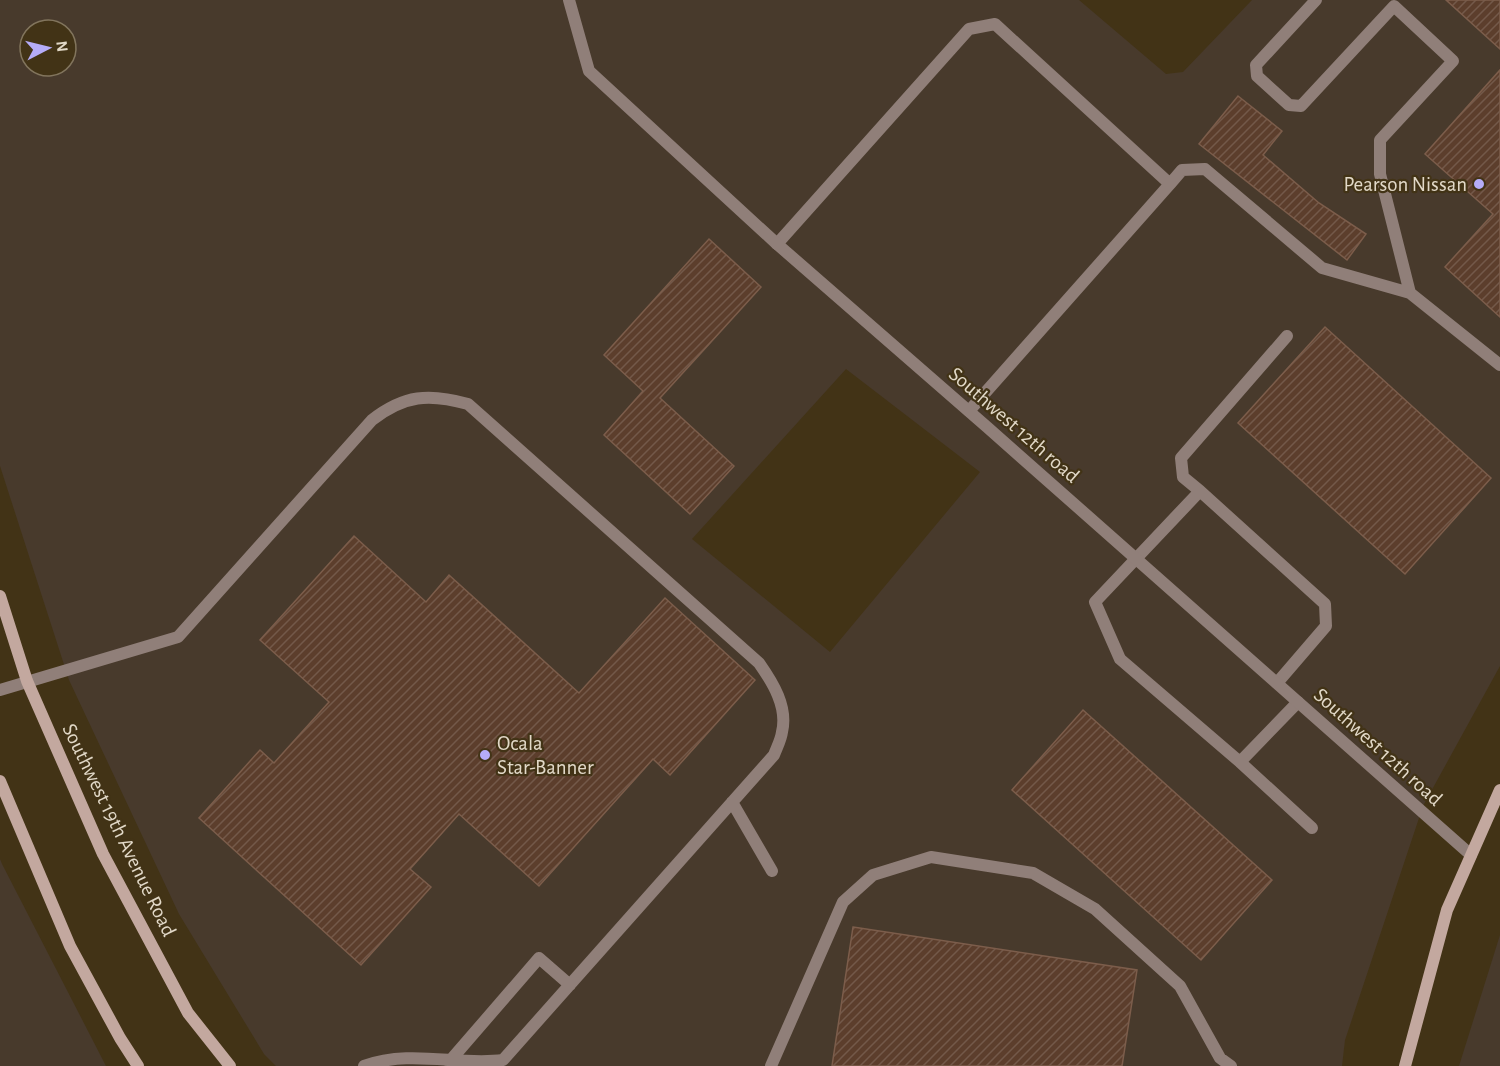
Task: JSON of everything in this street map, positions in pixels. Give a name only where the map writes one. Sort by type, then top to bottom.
[{"type":"main road","name":"Southwest 19th Avenue Road","points":[[0,596],[27,681],[103,854],[188,1013],[230,1066]]},
{"type":"main road","points":[[0,781],[70,946],[120,1038],[138,1066]]},
{"type":"main road","points":[[1405,1066],[1447,910],[1500,790]]},
{"type":"street","name":"Southwest 12th road","points":[[570,0],[589,71],[777,244],[1471,855]]},
{"type":"street","points":[[1316,0],[1256,65],[1257,76],[1289,105],[1301,106],[1391,3],[1453,61],[1380,140],[1380,174],[1410,293]]},
{"type":"street","points":[[777,244],[969,29],[995,24],[1170,184]]},
{"type":"street","points":[[969,411],[1182,170],[1205,169],[1322,268],[1410,293],[1500,365]]},
{"type":"street","points":[[1277,683],[1326,626],[1325,604],[1183,477],[1181,458],[1287,336]]},
{"type":"street","points":[[0,690],[178,637],[372,420],[387,409],[423,397],[445,397],[468,404],[759,663],[773,682],[781,704],[783,731],[774,754],[503,1060],[487,1065],[409,1058],[378,1061],[364,1066]]},
{"type":"street","points":[[1200,491],[1095,602],[1120,659],[1240,762],[1312,828]]},
{"type":"street","points":[[1240,762],[1298,702]]},
{"type":"street","points":[[732,802],[772,871]]},
{"type":"street","points":[[771,1066],[843,902],[873,876],[931,857],[1033,873],[1095,909],[1180,986],[1219,1062],[1231,1066]]},
{"type":"street","points":[[449,1062],[539,958],[570,985]]},
{"type":"shaded area","points":[[0,0],[1079,0],[1166,74],[1183,72],[1252,0],[1500,0],[1500,666],[1423,806],[1345,1040],[1342,1066],[276,1066],[264,1054],[179,914],[69,680],[0,466]],"holes":[[[846,369],[980,472],[830,652],[692,539]]]},
{"type":"shaded area","points":[[0,859],[2,864],[106,1066],[0,1066]]},
{"type":"shaded area","points":[[1500,935],[1500,1066],[1459,1066]]},
{"type":"building","points":[[1446,0],[1500,0],[1500,49]]},
{"type":"building","name":"Pearson Nissan","points":[[1500,70],[1500,317],[1445,267],[1493,214],[1425,154]]},
{"type":"building","points":[[1238,96],[1282,131],[1263,155],[1319,203],[1366,234],[1347,260],[1199,144]]},
{"type":"building","points":[[709,239],[761,287],[660,398],[734,466],[690,514],[604,435],[643,391],[604,355]]},
{"type":"building","points":[[1325,327],[1491,478],[1405,574],[1238,423]]},
{"type":"building","name":"Ocala Star-Banner","points":[[354,536],[426,602],[449,575],[579,693],[665,598],[755,680],[670,775],[653,759],[539,886],[459,814],[410,869],[431,887],[361,965],[199,818],[260,750],[274,763],[329,702],[260,640]]},
{"type":"building","points":[[1083,710],[1272,880],[1201,960],[1012,790]]},
{"type":"building","points":[[853,927],[1137,970],[1122,1066],[832,1066]]},
{"type":"place","name":"Pearson Nissan","points":[[1479,184]]},
{"type":"place","name":"Ocala Star-Banner","points":[[485,755]]}]
